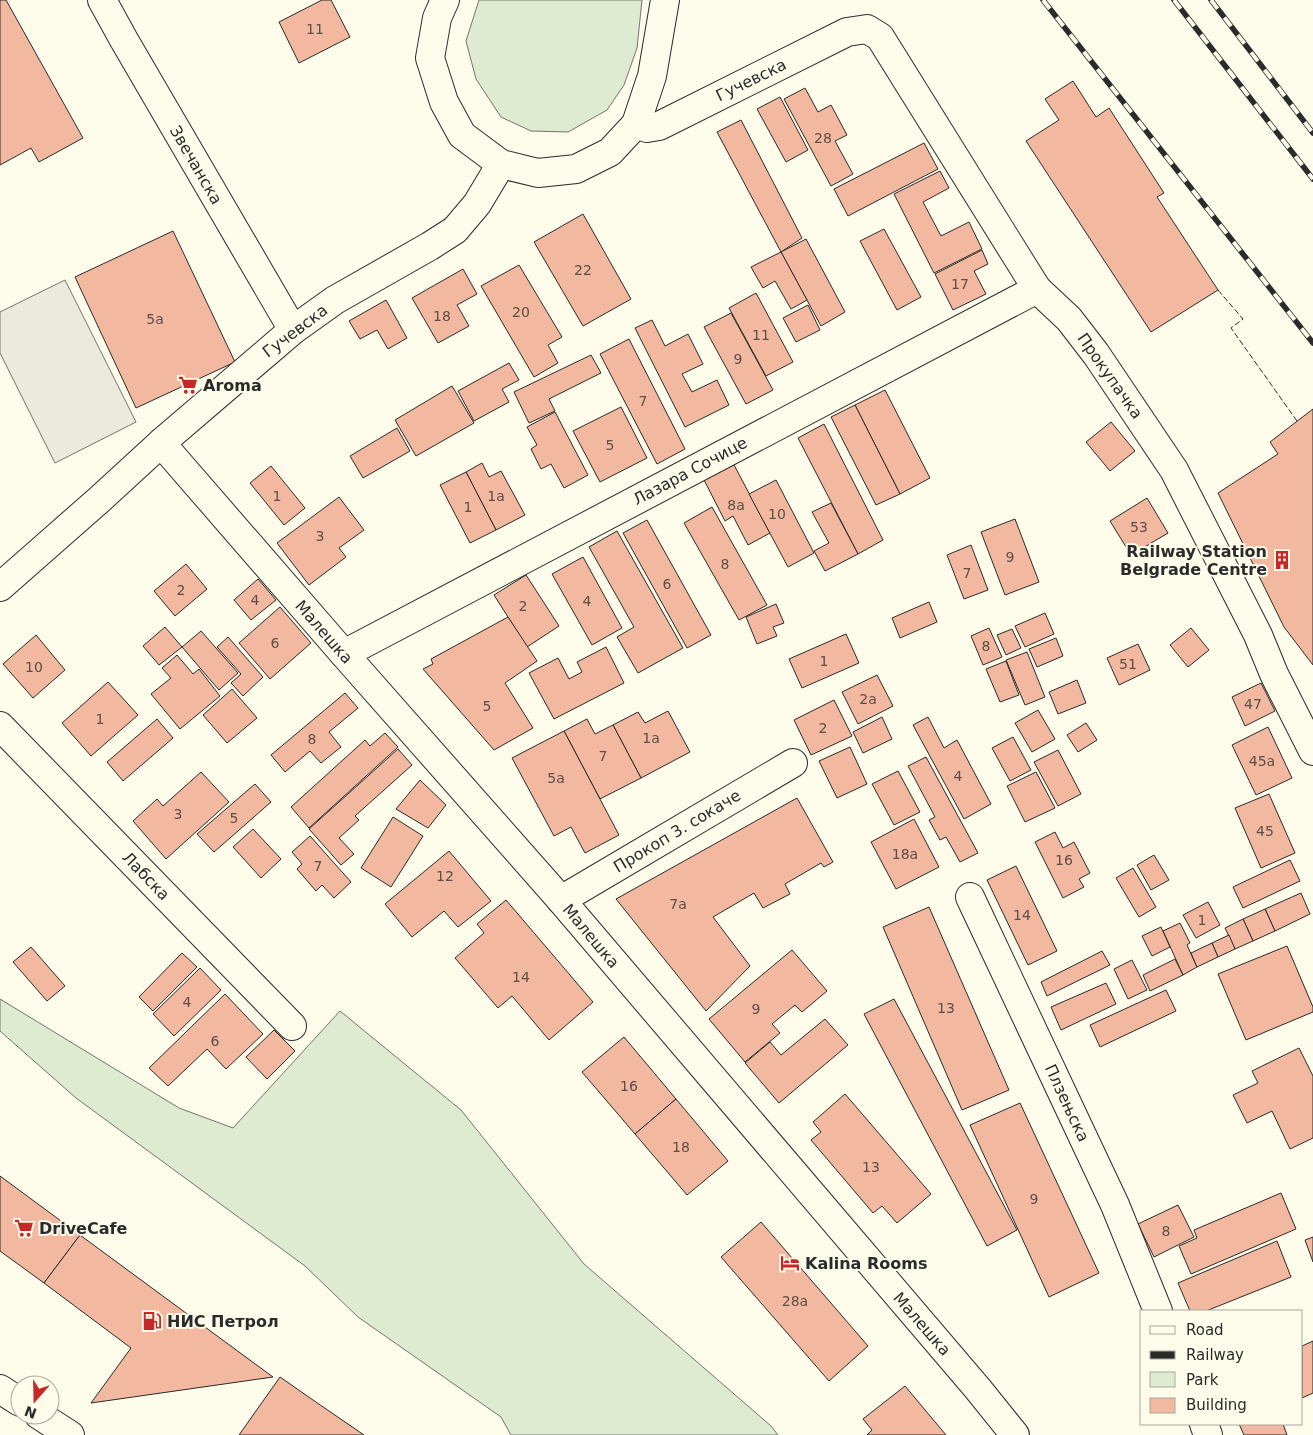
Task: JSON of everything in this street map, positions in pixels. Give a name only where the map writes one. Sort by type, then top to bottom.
[{"type":"main road","name":"Звечанска","points":[[102,0],[293,330]]},
{"type":"main road","points":[[445,0],[437,18],[430,58],[444,102],[462,135],[501,164],[538,173],[576,169],[610,152],[636,124],[652,76],[665,0]]},
{"type":"main road","name":"Гучевска","points":[[636,124],[647,128],[659,126],[848,32],[867,29]]},
{"type":"main road","name":"Прокупачка","points":[[867,29],[880,37],[888,49],[1037,289],[1068,319],[1096,354],[1174,470],[1258,635],[1274,674],[1313,751]]},
{"type":"main road","name":"Гучевска","points":[[0,587],[100,500],[161,443],[293,330],[335,300],[455,230],[477,204],[501,164]]},
{"type":"main road","name":"Лазара Сочице","points":[[344,654],[1037,289]]},
{"type":"main road","name":"Малешка","points":[[161,443],[561,900],[978,1389],[1015,1435]]},
{"type":"main road","name":"Лабска","points":[[0,726],[292,1026]]},
{"type":"main road","name":"Прокоп 3. сокаче","points":[[561,900],[793,763]]},
{"type":"main road","name":"Плзењска","points":[[970,897],[1115,1205],[1158,1310]]},
{"type":"main road","points":[[54,1425],[70,1435]]},
{"type":"green space","points":[[479,0],[642,0],[637,48],[624,85],[607,110],[568,132],[531,131],[501,117],[476,79],[466,41]]},
{"type":"green space","points":[[0,999],[179,1108],[233,1128],[340,1011],[461,1110],[584,1264],[771,1426],[778,1435],[511,1435],[501,1417],[358,1317],[305,1266],[76,1098],[0,1031]]},
{"type":"shaded area","points":[[65,280],[136,422],[55,463],[0,353],[0,312]]},
{"type":"building","points":[[0,0],[6,0],[83,138],[39,162],[31,148],[0,165]]},
{"type":"building","points":[[322,0],[331,0],[350,37],[299,63],[279,22]]},
{"type":"building","points":[[1073,81],[1096,117],[1109,108],[1164,193],[1157,197],[1218,290],[1151,332],[1026,141],[1059,120],[1045,99]]},
{"type":"building","points":[[805,88],[818,112],[831,105],[847,135],[835,141],[853,174],[831,186],[784,99]]},
{"type":"building","points":[[780,97],[808,150],[786,162],[757,109]]},
{"type":"building","points":[[741,120],[802,238],[781,252],[717,132]]},
{"type":"building","points":[[924,143],[938,169],[848,216],[834,189]]},
{"type":"building","points":[[940,171],[949,188],[923,202],[941,236],[969,222],[982,249],[934,273],[894,194]]},
{"type":"building","points":[[583,214],[631,299],[583,326],[534,242]]},
{"type":"building","points":[[884,229],[921,297],[897,310],[860,241]]},
{"type":"building","points":[[173,231],[235,362],[136,408],[75,277]]},
{"type":"building","points":[[806,239],[845,312],[821,326],[781,252]]},
{"type":"building","points":[[982,250],[988,264],[974,271],[986,294],[953,310],[935,274]]},
{"type":"building","points":[[781,252],[807,300],[791,309],[775,281],[763,288],[751,267]]},
{"type":"building","points":[[519,265],[562,337],[548,345],[558,363],[534,377],[481,286]]},
{"type":"building","points":[[463,269],[477,294],[457,305],[469,326],[438,343],[412,298]]},
{"type":"building","points":[[756,293],[793,362],[766,376],[729,308]]},
{"type":"building","points":[[386,300],[407,338],[388,349],[377,330],[360,339],[349,321]]},
{"type":"building","points":[[808,305],[820,330],[796,342],[783,318]]},
{"type":"building","points":[[731,313],[773,390],[746,404],[704,327]]},
{"type":"building","points":[[652,320],[665,346],[688,334],[703,364],[682,374],[692,392],[717,380],[729,405],[685,427],[635,328]]},
{"type":"building","points":[[629,339],[685,449],[657,464],[600,354]]},
{"type":"building","points":[[591,355],[601,373],[549,399],[555,411],[529,423],[514,392]]},
{"type":"building","points":[[509,363],[519,380],[502,389],[509,402],[474,421],[458,391]]},
{"type":"building","points":[[452,386],[474,423],[416,456],[395,420]]},
{"type":"building","points":[[885,390],[930,478],[900,494],[855,405]]},
{"type":"building","points":[[855,405],[900,494],[876,505],[831,417]]},
{"type":"building","points":[[621,407],[647,458],[600,482],[573,431]]},
{"type":"building","name":"Railway Station Belgrade Centre","points":[[1313,409],[1313,665],[1284,627],[1218,493],[1278,454],[1270,442]]},
{"type":"building","points":[[555,412],[588,475],[564,488],[551,464],[541,469],[531,449],[537,445],[527,427]]},
{"type":"building","points":[[1111,422],[1135,451],[1110,471],[1086,442]]},
{"type":"building","points":[[824,424],[883,540],[858,554],[798,438]]},
{"type":"building","points":[[397,428],[410,451],[363,478],[350,456]]},
{"type":"building","points":[[482,463],[489,477],[501,471],[525,515],[496,530],[466,472]]},
{"type":"building","points":[[733,463],[770,533],[748,545],[733,516],[725,521],[703,478]]},
{"type":"building","points":[[271,466],[305,508],[284,525],[250,483]]},
{"type":"building","points":[[466,472],[496,530],[470,543],[440,485]]},
{"type":"building","points":[[776,480],[814,553],[788,567],[749,494]]},
{"type":"building","points":[[339,497],[364,530],[339,548],[346,557],[309,585],[277,543]]},
{"type":"building","points":[[1147,498],[1168,533],[1131,555],[1110,521]]},
{"type":"building","points":[[831,503],[858,554],[825,571],[814,551],[829,543],[812,512]]},
{"type":"building","points":[[712,507],[767,605],[739,620],[684,523]]},
{"type":"building","points":[[1015,519],[1039,582],[1005,595],[981,532]]},
{"type":"building","points":[[647,520],[711,635],[687,648],[623,533]]},
{"type":"building","points":[[617,531],[683,648],[638,673],[617,637],[634,627],[589,547]]},
{"type":"building","points":[[971,545],[988,590],[964,599],[947,555]]},
{"type":"building","points":[[583,557],[622,628],[592,645],[552,574]]},
{"type":"building","points":[[186,564],[207,589],[175,616],[154,591]]},
{"type":"building","points":[[526,575],[559,626],[527,647],[494,595]]},
{"type":"building","points":[[258,579],[276,600],[251,620],[234,600]]},
{"type":"building","points":[[929,602],[937,622],[900,638],[892,618]]},
{"type":"building","points":[[776,604],[784,623],[773,627],[777,636],[757,644],[746,617]]},
{"type":"building","points":[[280,607],[311,643],[270,679],[239,643]]},
{"type":"building","points":[[1045,613],[1054,634],[1025,647],[1015,626]]},
{"type":"building","points":[[508,617],[537,661],[505,683],[533,728],[494,750],[423,669],[433,664],[431,659]]},
{"type":"building","points":[[165,627],[182,647],[159,665],[143,646]]},
{"type":"building","points":[[989,628],[1002,657],[983,665],[971,636]]},
{"type":"building","points":[[1191,628],[1209,650],[1188,667],[1170,645]]},
{"type":"building","points":[[1012,629],[1021,648],[1006,655],[997,635]]},
{"type":"building","points":[[201,631],[238,673],[219,690],[182,647]]},
{"type":"building","points":[[846,634],[859,663],[802,688],[789,659]]},
{"type":"building","points":[[36,635],[65,670],[33,698],[3,664]]},
{"type":"building","points":[[228,637],[263,677],[243,696],[231,683],[241,674],[217,647]]},
{"type":"building","points":[[1056,638],[1063,656],[1037,667],[1029,649]]},
{"type":"building","points":[[1138,644],[1150,670],[1119,685],[1107,658]]},
{"type":"building","points":[[606,647],[624,683],[554,719],[529,673],[558,658],[569,679],[582,672],[577,662]]},
{"type":"building","points":[[1027,652],[1045,697],[1025,705],[1006,660]]},
{"type":"building","points":[[177,655],[193,674],[199,669],[220,696],[180,729],[151,694],[171,678],[162,668]]},
{"type":"building","points":[[1006,661],[1019,695],[1000,702],[986,669]]},
{"type":"building","points":[[877,675],[893,706],[858,724],[842,692]]},
{"type":"building","points":[[1077,680],[1086,703],[1058,714],[1049,692]]},
{"type":"building","points":[[108,682],[138,715],[91,756],[62,723]]},
{"type":"building","points":[[1261,683],[1275,711],[1245,726],[1232,697]]},
{"type":"building","points":[[232,689],[257,718],[227,743],[203,715]]},
{"type":"building","points":[[345,693],[358,708],[329,732],[341,747],[321,763],[310,751],[285,772],[271,755]]},
{"type":"building","points":[[834,700],[852,736],[811,755],[794,720]]},
{"type":"building","points":[[1038,710],[1055,739],[1032,752],[1015,723]]},
{"type":"building","points":[[668,711],[690,752],[641,778],[613,725],[638,712],[645,723]]},
{"type":"building","points":[[882,717],[892,739],[863,753],[853,732]]},
{"type":"building","points":[[928,717],[944,748],[957,740],[991,804],[964,819],[913,725]]},
{"type":"building","points":[[157,719],[173,738],[123,781],[107,762]]},
{"type":"building","points":[[587,719],[595,734],[613,725],[641,778],[600,799],[564,731]]},
{"type":"building","points":[[1086,723],[1097,740],[1078,752],[1067,735]]},
{"type":"building","points":[[1268,727],[1292,778],[1256,795],[1232,745]]},
{"type":"building","points":[[564,731],[619,835],[585,853],[571,827],[554,836],[512,758]]},
{"type":"building","points":[[385,733],[398,747],[309,828],[291,807],[365,740],[370,746]]},
{"type":"building","points":[[1013,737],[1031,770],[1010,781],[992,748]]},
{"type":"building","points":[[850,747],[867,784],[837,798],[819,761]]},
{"type":"building","points":[[398,749],[412,765],[355,816],[359,820],[339,838],[354,854],[341,865],[309,829]]},
{"type":"building","points":[[1058,750],[1081,794],[1058,806],[1034,762]]},
{"type":"building","points":[[926,757],[978,853],[960,862],[946,837],[940,840],[929,820],[935,817],[908,766]]},
{"type":"building","points":[[898,771],[920,812],[894,825],[872,784]]},
{"type":"building","points":[[201,772],[229,802],[166,859],[133,821],[157,799],[163,806]]},
{"type":"building","points":[[1036,772],[1055,808],[1025,822],[1007,786]]},
{"type":"building","points":[[420,780],[446,805],[428,828],[396,809]]},
{"type":"building","points":[[255,784],[271,802],[214,852],[197,834]]},
{"type":"building","points":[[1269,794],[1295,853],[1261,868],[1235,808]]},
{"type":"building","points":[[797,798],[833,862],[824,867],[821,863],[785,884],[790,894],[763,908],[754,893],[713,917],[750,966],[706,1011],[616,899]]},
{"type":"building","points":[[393,817],[423,836],[391,887],[361,868]]},
{"type":"building","points":[[914,819],[939,867],[896,889],[871,842]]},
{"type":"building","points":[[253,829],[281,859],[261,878],[233,847]]},
{"type":"building","points":[[1055,832],[1063,848],[1074,842],[1090,873],[1079,879],[1084,887],[1063,898],[1035,842]]},
{"type":"building","points":[[310,836],[351,882],[334,898],[322,885],[316,891],[297,869],[302,864],[292,852]]},
{"type":"building","points":[[449,851],[491,901],[458,927],[444,911],[412,937],[385,904]]},
{"type":"building","points":[[1154,855],[1169,880],[1151,890],[1137,865]]},
{"type":"building","points":[[1290,860],[1300,881],[1243,908],[1233,887]]},
{"type":"building","points":[[1016,866],[1057,951],[1028,965],[987,880]]},
{"type":"building","points":[[1133,868],[1156,907],[1139,917],[1116,878]]},
{"type":"building","points":[[1301,893],[1310,914],[1275,931],[1265,909]]},
{"type":"building","points":[[506,900],[593,1002],[549,1040],[512,996],[498,1008],[455,958],[484,933],[477,924]]},
{"type":"building","points":[[1208,902],[1220,925],[1196,938],[1183,915]]},
{"type":"building","points":[[929,907],[1009,1090],[962,1110],[883,927]]},
{"type":"building","points":[[1265,909],[1275,931],[1253,941],[1243,919]]},
{"type":"building","points":[[1243,919],[1253,941],[1235,949],[1225,928]]},
{"type":"building","points":[[1180,923],[1190,943],[1187,945],[1197,967],[1183,975],[1163,931]]},
{"type":"building","points":[[1161,927],[1170,947],[1152,956],[1142,936]]},
{"type":"building","points":[[1229,935],[1235,949],[1218,957],[1212,943]]},
{"type":"building","points":[[1212,943],[1218,957],[1197,967],[1191,953]]},
{"type":"building","points":[[1287,946],[1313,1007],[1313,1012],[1246,1040],[1218,974]]},
{"type":"building","points":[[31,947],[65,986],[47,1001],[13,962]]},
{"type":"building","points":[[792,950],[827,991],[802,1012],[795,1005],[772,1024],[780,1033],[745,1062],[709,1019]]},
{"type":"building","points":[[1102,951],[1110,965],[1047,996],[1041,982]]},
{"type":"building","points":[[182,953],[197,967],[153,1011],[139,997]]},
{"type":"building","points":[[1175,959],[1183,975],[1150,991],[1143,975]]},
{"type":"building","points":[[1132,960],[1147,990],[1128,999],[1114,969]]},
{"type":"building","points":[[200,968],[221,990],[174,1036],[153,1014]]},
{"type":"building","points":[[1106,983],[1116,1004],[1061,1030],[1051,1007]]},
{"type":"building","points":[[1166,990],[1176,1011],[1100,1047],[1090,1025]]},
{"type":"building","points":[[225,994],[263,1034],[226,1069],[207,1049],[168,1086],[149,1068]]},
{"type":"building","points":[[894,999],[1017,1230],[987,1246],[864,1014]]},
{"type":"building","points":[[825,1019],[848,1045],[779,1103],[745,1063],[770,1042],[781,1055]]},
{"type":"building","points":[[274,1030],[295,1051],[267,1079],[246,1057]]},
{"type":"building","points":[[624,1037],[676,1099],[635,1134],[582,1072]]},
{"type":"building","points":[[1299,1048],[1313,1076],[1313,1138],[1290,1149],[1272,1111],[1247,1123],[1233,1095],[1258,1083],[1252,1071]]},
{"type":"building","points":[[845,1094],[931,1194],[897,1223],[882,1206],[873,1213],[811,1140],[821,1132],[813,1122]]},
{"type":"building","points":[[676,1099],[728,1161],[687,1195],[635,1134]]},
{"type":"building","points":[[1020,1103],[1099,1273],[1049,1297],[970,1125]]},
{"type":"building","points":[[0,1176],[80,1235],[44,1283],[0,1251]]},
{"type":"building","points":[[1281,1193],[1296,1229],[1191,1274],[1179,1246],[1197,1238],[1194,1230]]},
{"type":"building","points":[[1178,1205],[1194,1237],[1154,1257],[1138,1224]]},
{"type":"building","points":[[761,1222],[868,1346],[829,1381],[721,1257]]},
{"type":"building","points":[[80,1235],[273,1377],[91,1403],[131,1348],[44,1283]]},
{"type":"building","points":[[1313,1237],[1313,1262],[1305,1240]]},
{"type":"building","points":[[1277,1241],[1291,1277],[1208,1310],[1190,1310],[1178,1283]]},
{"type":"building","points":[[1313,1341],[1313,1393],[1303,1398],[1303,1346]]},
{"type":"building","points":[[280,1377],[313,1400],[364,1435],[239,1435]]},
{"type":"building","points":[[905,1386],[946,1435],[867,1435],[872,1430],[863,1419]]},
{"type":"building","points":[[1239,1425],[1283,1425],[1287,1435],[1244,1435]]},
{"type":"railway","points":[[1043,0],[1313,343]]},
{"type":"railway","points":[[1174,0],[1313,179]]},
{"type":"railway","points":[[1211,0],[1313,133]]},
{"type":"fence","points":[[1218,290],[1243,319],[1231,328],[1297,421]]},
{"type":"place","name":"Aroma","points":[[188,385]]},
{"type":"place","name":"Railway Station Belgrade Centre","points":[[1282,560]]},
{"type":"place","name":"DriveCafe","points":[[24,1228]]},
{"type":"place","name":"Kalina Rooms","points":[[790,1263]]},
{"type":"place","name":"НИС Петрол","points":[[152,1321]]}]
